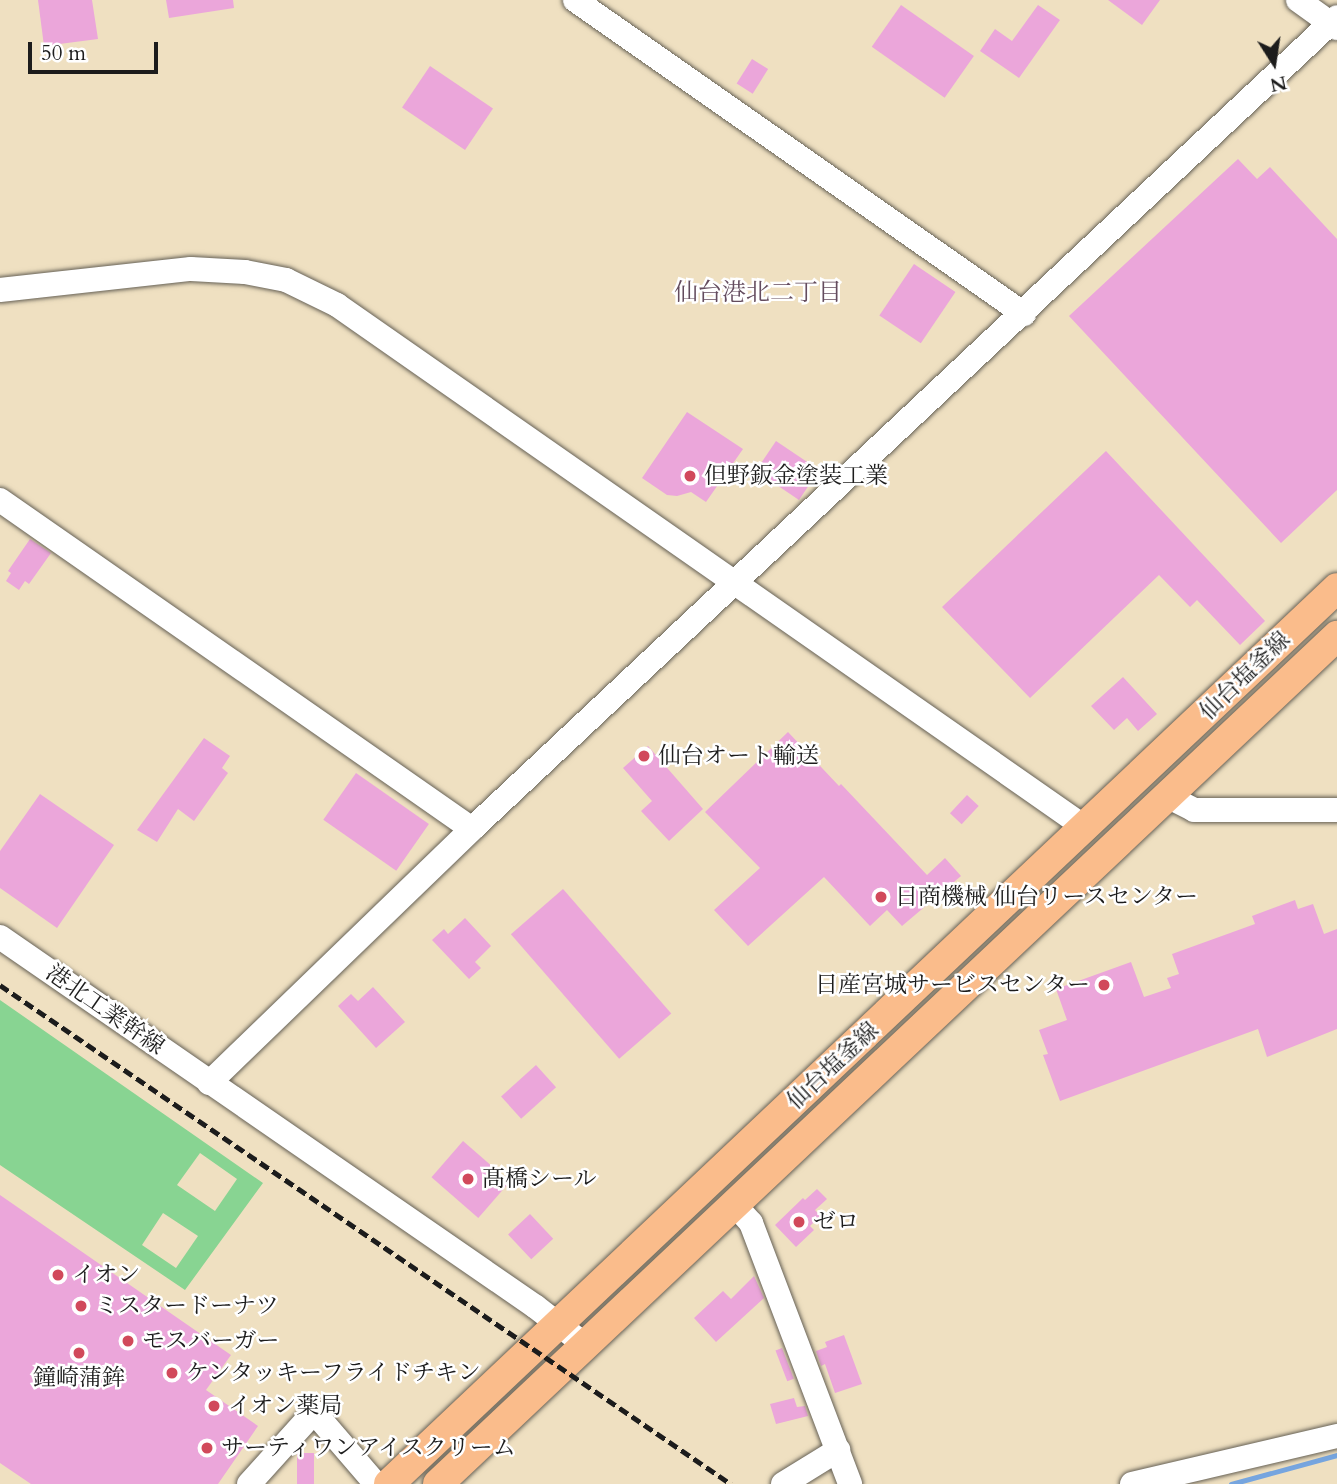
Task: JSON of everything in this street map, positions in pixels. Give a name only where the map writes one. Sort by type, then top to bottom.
[{"type":"main road","name":"仙台塩釜線","points":[[388,1484],[1086,828],[1337,588]]},
{"type":"main road","name":"仙台塩釜線","points":[[438,1484],[1337,636]]},
{"type":"street","points":[[575,0],[1024,314]]},
{"type":"street","points":[[209,1083],[472,829],[1335,23],[1298,0]]},
{"type":"street","points":[[0,290],[191,269],[244,272],[286,280],[337,305],[1086,828]]},
{"type":"street","points":[[0,500],[472,829]]},
{"type":"street","points":[[1167,796],[1194,810],[1337,810]]},
{"type":"street","name":"港北工業幹線","points":[[0,937],[585,1345]]},
{"type":"street","points":[[733,1203],[751,1223],[850,1484]]},
{"type":"street","points":[[249,1484],[314,1412],[376,1484]]},
{"type":"street","points":[[1132,1484],[1337,1436]]},
{"type":"street","points":[[783,1484],[838,1450]]},
{"type":"green space","points":[[0,1000],[263,1183],[185,1290],[0,1165]],"holes":[[[200,1153],[237,1179],[215,1211],[177,1185]],[[163,1213],[198,1236],[176,1268],[142,1245]]]},
{"type":"building","points":[[38,0],[92,0],[98,39],[44,46]]},
{"type":"building","points":[[166,0],[233,0],[234,8],[169,18]]},
{"type":"building","points":[[1108,0],[1160,0],[1142,25]]},
{"type":"building","points":[[901,5],[974,56],[945,98],[872,47]]},
{"type":"building","points":[[1038,5],[1060,20],[1019,78],[980,51],[995,29],[1012,41]]},
{"type":"building","points":[[752,59],[768,69],[753,94],[737,84]]},
{"type":"building","points":[[430,66],[493,108],[465,150],[402,107]]},
{"type":"building","points":[[1238,159],[1257,179],[1270,167],[1337,239],[1337,490],[1281,543],[1069,316]]},
{"type":"building","points":[[914,264],[955,292],[921,343],[879,315]]},
{"type":"building","points":[[687,412],[743,449],[706,502],[691,492],[677,496],[667,495],[642,478]]},
{"type":"building","points":[[776,441],[819,470],[799,500],[756,471]]},
{"type":"building","points":[[1106,451],[1265,621],[1240,645],[1197,600],[1190,607],[1159,575],[1030,698],[942,607]]},
{"type":"building","points":[[30,539],[51,553],[29,584],[25,581],[19,590],[6,581],[11,573],[8,571]]},
{"type":"building","points":[[1123,677],[1157,714],[1138,731],[1127,718],[1114,730],[1091,706]]},
{"type":"building","points":[[788,732],[927,875],[945,858],[961,876],[902,926],[887,910],[870,926],[824,877],[748,946],[714,910],[760,868],[705,812]]},
{"type":"building","points":[[204,738],[230,756],[222,768],[228,773],[194,821],[178,809],[157,842],[137,830]]},
{"type":"building","points":[[648,746],[703,809],[669,841],[641,811],[652,801],[623,768]]},
{"type":"building","points":[[356,773],[429,824],[396,871],[323,820]]},
{"type":"building","points":[[40,794],[114,845],[57,928],[0,888],[0,851]]},
{"type":"building","points":[[967,795],[979,806],[962,824],[950,813]]},
{"type":"building","points":[[563,889],[671,1014],[619,1059],[511,934]]},
{"type":"building","points":[[1295,900],[1298,909],[1313,904],[1324,934],[1337,929],[1337,1029],[1267,1057],[1258,1029],[1060,1101],[1043,1055],[1048,1054],[1039,1030],[1067,1020],[1056,989],[1131,962],[1144,997],[1171,988],[1167,978],[1179,974],[1172,954],[1255,924],[1252,916]]},
{"type":"building","points":[[465,918],[491,946],[475,962],[481,968],[469,979],[432,940],[444,929],[448,934]]},
{"type":"building","points":[[373,987],[405,1022],[376,1048],[338,1006],[351,994],[358,1001]]},
{"type":"building","points":[[536,1065],[556,1087],[521,1119],[501,1096]]},
{"type":"building","points":[[463,1141],[510,1182],[478,1218],[432,1177]]},
{"type":"building","points":[[817,1189],[827,1199],[815,1210],[820,1216],[810,1226],[814,1230],[796,1247],[775,1225],[803,1198],[805,1200]]},
{"type":"building","name":"イオン","points":[[0,1195],[231,1355],[206,1390],[258,1426],[218,1484],[31,1484],[0,1463]]},
{"type":"building","points":[[530,1214],[553,1239],[531,1259],[508,1234]]},
{"type":"building","points":[[754,1276],[764,1298],[716,1342],[694,1318],[723,1291],[731,1299]]},
{"type":"building","points":[[844,1335],[862,1384],[835,1393],[825,1364],[821,1366],[816,1351],[827,1347],[825,1342]]},
{"type":"building","points":[[782,1348],[794,1379],[787,1381],[775,1351]]},
{"type":"building","points":[[794,1398],[797,1407],[805,1406],[808,1416],[776,1424],[770,1404]]},
{"type":"building","points":[[297,1453],[314,1453],[314,1484],[297,1484]]},
{"type":"waterway","points":[[1231,1484],[1337,1455]]},
{"type":"railway","points":[[0,985],[731,1484]]},
{"type":"place","name":"但野鈑金塗装工業","points":[[690,476]]},
{"type":"place","name":"仙台オート輸送","points":[[644,756]]},
{"type":"place","name":"日商機械 仙台リースセンター","points":[[881,897]]},
{"type":"place","name":"日産宮城サービスセンター","points":[[1104,985]]},
{"type":"place","name":"髙橋シール","points":[[468,1179]]},
{"type":"place","name":"ゼロ","points":[[799,1222]]},
{"type":"place","name":"イオン","points":[[58,1275]]},
{"type":"place","name":"ミスタードーナツ","points":[[81,1306]]},
{"type":"place","name":"モスバーガー","points":[[128,1341]]},
{"type":"place","name":"鐘崎蒲鉾","points":[[79,1353]]},
{"type":"place","name":"ケンタッキーフライドチキン","points":[[172,1373]]},
{"type":"place","name":"イオン薬局","points":[[214,1406]]},
{"type":"place","name":"サーティワンアイスクリーム","points":[[207,1448]]},
{"type":"district","name":"仙台港北二丁目","points":[[758,293]]}]
